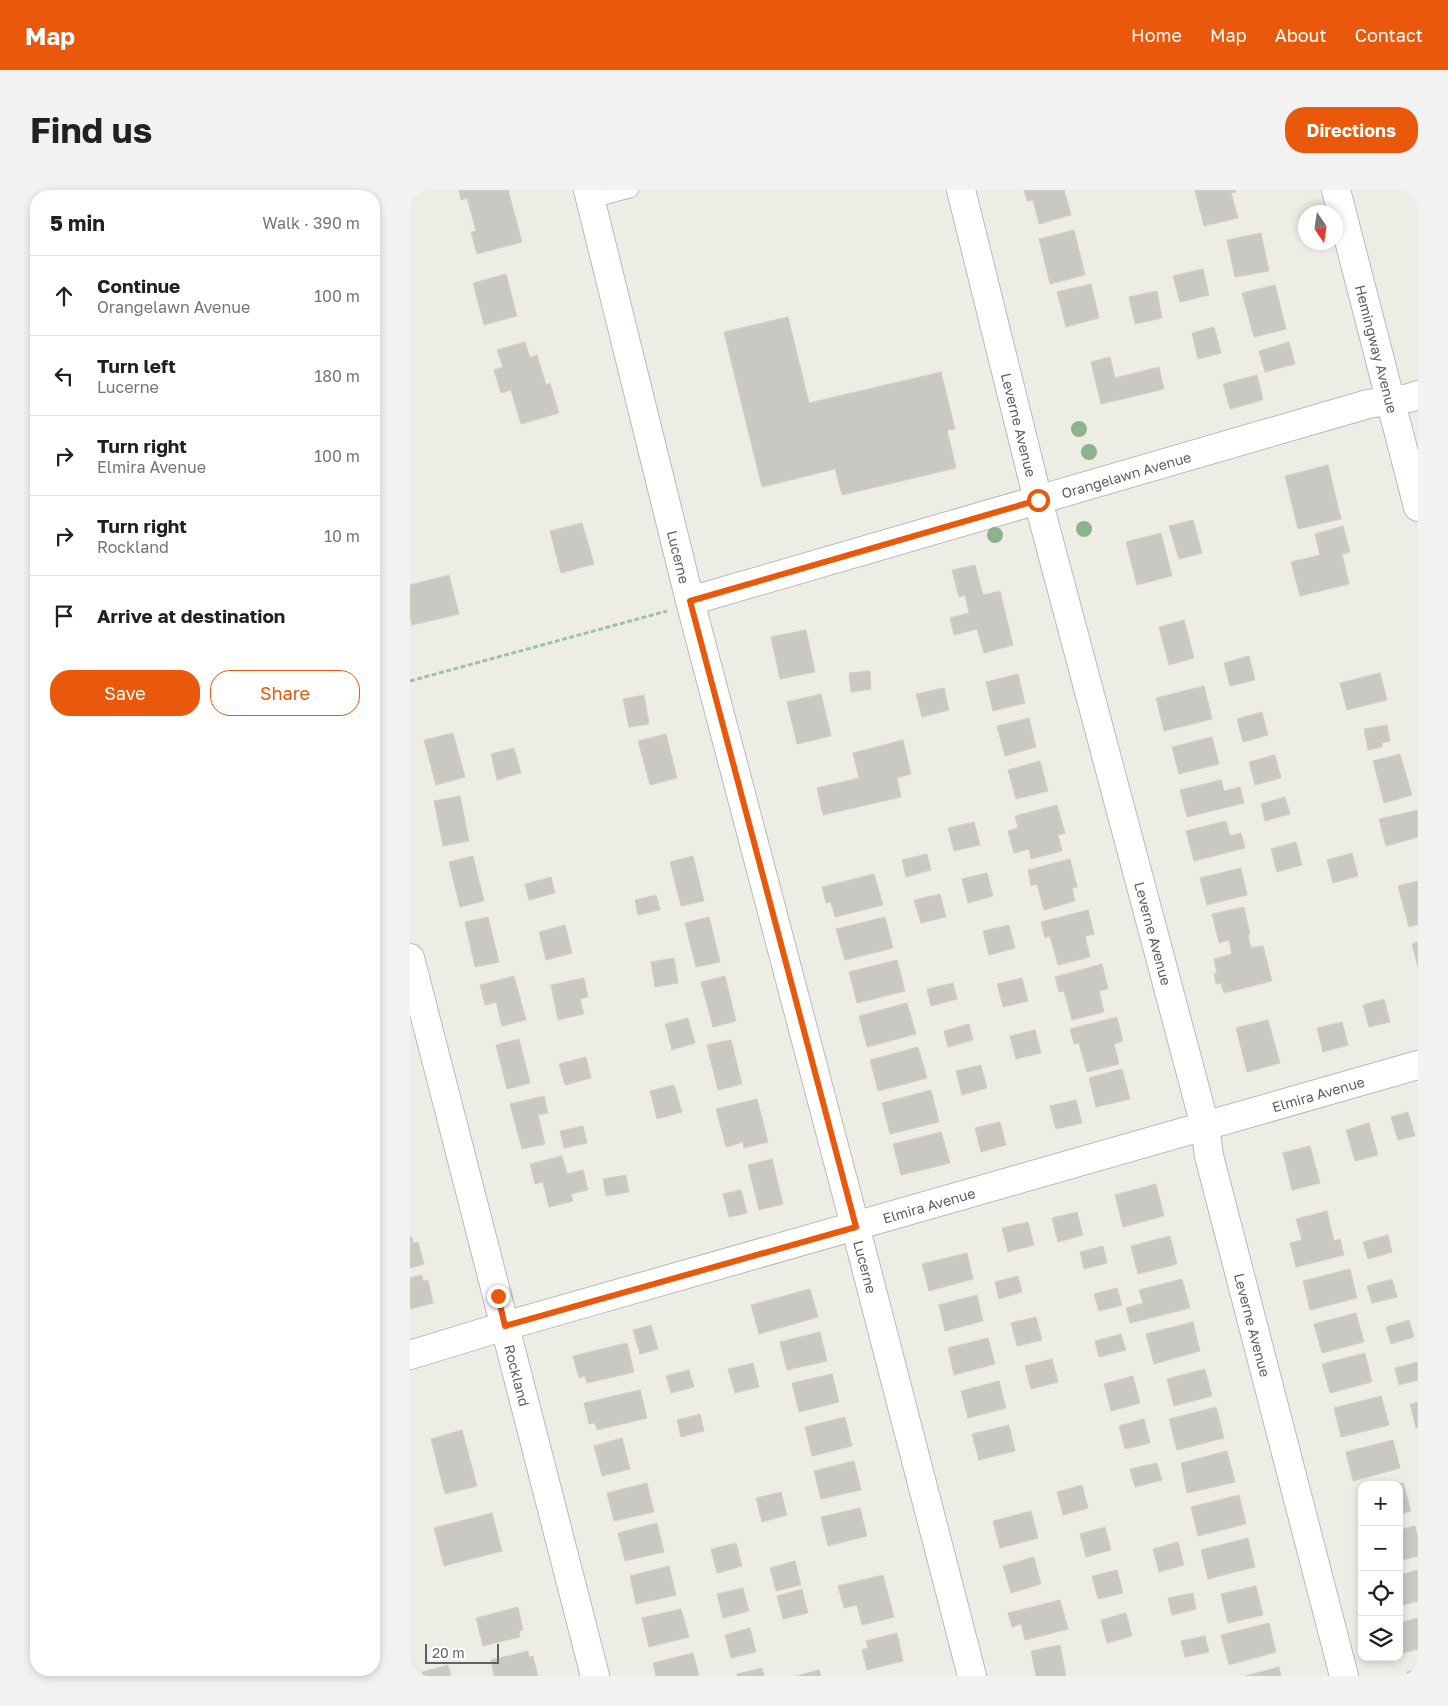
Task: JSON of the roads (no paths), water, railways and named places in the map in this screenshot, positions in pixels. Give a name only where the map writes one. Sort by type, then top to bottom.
[{"type":"street","name":"Leverne Avenue","points":[[961,190],[1038,500],[1205,1126],[1209,1156],[1344,1676]]},
{"type":"street","name":"Hemingway Avenue","points":[[1336,190],[1418,507]]},
{"type":"street","name":"Lucerne","points":[[589,195],[690,601],[856,1227],[972,1676]]},
{"type":"street","name":"Orangelawn Avenue","points":[[690,601],[1368,404],[1418,395]]},
{"type":"street","name":"Rockland","points":[[410,958],[595,1676]]},
{"type":"street","name":"Elmira Avenue","points":[[410,1355],[505,1326],[1418,1065]]},
{"type":"lane","points":[[589,195],[631,190]]}]
